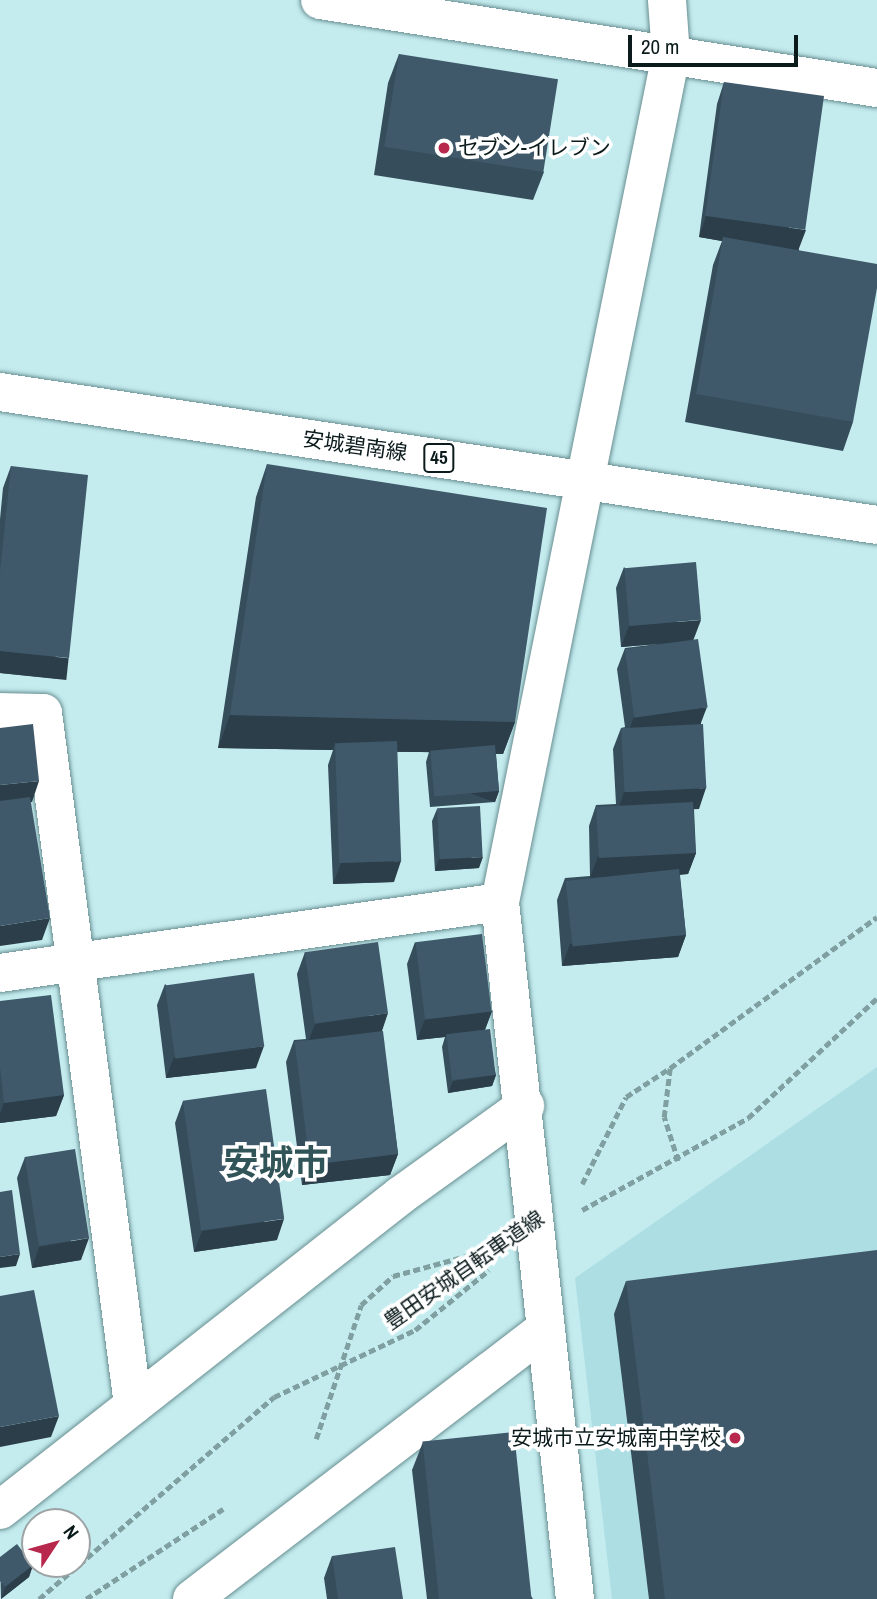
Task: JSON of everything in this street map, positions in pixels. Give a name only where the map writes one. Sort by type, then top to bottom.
[{"type":"street","points":[[320,0],[877,88]]},
{"type":"street","points":[[575,1599],[542,1331],[533,1235],[526,1106],[500,902],[581,480],[671,55],[667,0]]},
{"type":"street","name":"安城碧南線","points":[[0,392],[877,525]]},
{"type":"street","points":[[0,712],[43,713],[72,961],[133,1405]]},
{"type":"street","points":[[0,973],[500,902]]},
{"type":"street","points":[[0,1510],[133,1405],[526,1106]]},
{"type":"street","points":[[192,1599],[542,1331]]},
{"type":"path","points":[[312,1443],[341,1368],[361,1305],[393,1276],[533,1235],[574,1197],[626,1097],[670,1068],[877,916]]},
{"type":"path","name":"豊田安城自転車道線","points":[[39,1599],[274,1397],[341,1368],[415,1330],[533,1235],[678,1162],[748,1118],[877,998]]},
{"type":"path","points":[[670,1068],[664,1117],[678,1162]]},
{"type":"path","points":[[86,1599],[232,1503]]},
{"type":"shaded area","name":"安城市立安城南中学校","points":[[877,1067],[877,1599],[612,1599],[575,1278]]},
{"type":"building","points":[[399,54],[558,79],[543,172],[384,147]]},
{"type":"building","points":[[724,82],[824,96],[805,230],[705,216]]},
{"type":"building","points":[[723,237],[877,264],[877,288],[853,422],[696,394]]},
{"type":"building","points":[[267,464],[547,508],[515,722],[230,715]]},
{"type":"building","points":[[11,466],[88,475],[69,658],[0,651],[0,572]]},
{"type":"building","points":[[696,562],[701,620],[629,626],[624,568]]},
{"type":"building","points":[[698,639],[708,707],[634,718],[625,649]]},
{"type":"building","points":[[33,724],[39,781],[0,785],[0,728]]},
{"type":"building","points":[[703,724],[706,788],[624,792],[621,728]]},
{"type":"building","points":[[397,741],[401,861],[339,863],[335,743]]},
{"type":"building","points":[[495,745],[499,791],[434,796],[430,751]]},
{"type":"building","points":[[30,797],[50,918],[0,926],[0,801]]},
{"type":"building","points":[[693,802],[696,853],[599,858],[596,807]]},
{"type":"building","points":[[480,806],[483,857],[440,859],[437,808]]},
{"type":"building","points":[[679,869],[686,935],[573,947],[566,881]]},
{"type":"building","points":[[482,934],[492,1011],[425,1020],[415,942]]},
{"type":"building","points":[[378,942],[388,1013],[315,1024],[305,952]]},
{"type":"building","points":[[254,973],[264,1046],[175,1059],[165,986]]},
{"type":"building","points":[[51,995],[64,1095],[4,1103],[0,1067],[0,1001]]},
{"type":"building","points":[[490,1029],[496,1075],[452,1080],[446,1034]]},
{"type":"building","points":[[383,1031],[398,1154],[310,1165],[295,1042]]},
{"type":"building","points":[[266,1089],[284,1219],[201,1230],[183,1101]]},
{"type":"building","points":[[75,1149],[89,1238],[39,1246],[25,1157]]},
{"type":"building","points":[[12,1190],[20,1254],[0,1257],[0,1192]]},
{"type":"building","name":"安城市立安城南中学校","points":[[877,1250],[877,1599],[665,1599],[626,1281]]},
{"type":"building","points":[[34,1290],[59,1416],[0,1427],[0,1296]]},
{"type":"building","points":[[514,1432],[532,1599],[439,1599],[423,1442]]},
{"type":"building","points":[[17,1544],[21,1549],[21,1574],[5,1587],[0,1581],[0,1557]]},
{"type":"building","points":[[395,1547],[403,1599],[338,1599],[332,1556]]},
{"type":"place","name":"セブン-イレブン","points":[[444,148]]},
{"type":"place","name":"安城市立安城南中学校","points":[[735,1438]]},
{"type":"district","name":"安城市","points":[[276,1163]]}]
